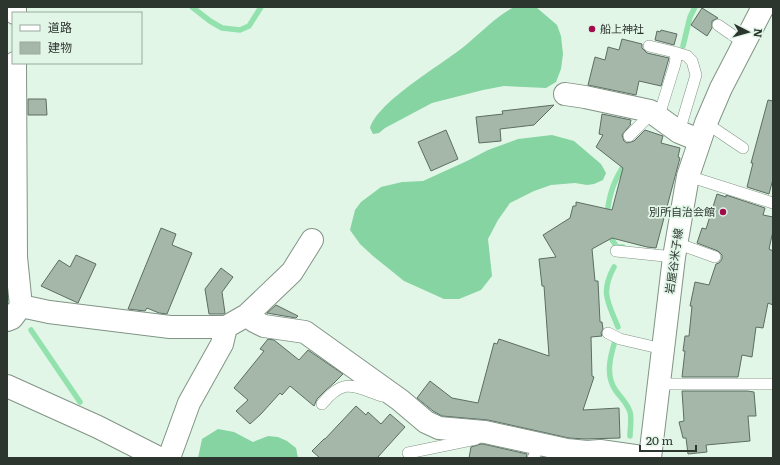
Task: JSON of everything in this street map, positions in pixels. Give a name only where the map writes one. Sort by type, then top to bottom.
[{"type":"street","name":"岩屋谷米子線","points":[[650,458],[675,250],[688,176],[702,132],[720,88],[763,7]]},
{"type":"street","points":[[15,64],[16,257],[14,313],[49,312],[170,327],[226,327],[247,315],[292,272],[312,240]]},
{"type":"street","points":[[565,94],[650,111],[679,132],[702,132]]},
{"type":"street","points":[[247,315],[254,321],[264,326],[305,332],[400,400],[426,422],[440,428],[479,431],[537,450],[587,452],[600,451],[650,458]]},
{"type":"street","points":[[169,458],[189,403],[222,344],[226,327]]},
{"type":"street","points":[[7,386],[98,427],[159,458]]},
{"type":"lane","points":[[718,25],[744,43]]},
{"type":"lane","points":[[649,46],[687,56],[692,61],[696,75],[679,132]]},
{"type":"lane","points":[[629,136],[661,109],[675,64],[676,58],[674,52]]},
{"type":"lane","points":[[702,132],[743,148]]},
{"type":"lane","points":[[688,176],[773,204]]},
{"type":"lane","points":[[616,251],[675,250],[715,257]]},
{"type":"lane","points":[[608,333],[620,339],[663,349]]},
{"type":"lane","points":[[659,384],[773,384]]},
{"type":"lane","points":[[322,404],[332,392],[344,386],[355,386],[382,396],[400,400]]},
{"type":"lane","points":[[408,453],[476,439],[479,431]]},
{"type":"green space","points":[[514,7],[536,7],[557,25],[561,36],[563,54],[561,69],[556,82],[546,88],[504,86],[432,103],[385,128],[379,133],[373,134],[370,128],[375,117],[385,106],[412,84],[456,53],[495,20]]},
{"type":"green space","points":[[552,135],[574,141],[601,164],[606,173],[603,180],[587,185],[575,183],[551,185],[534,191],[510,203],[498,220],[488,239],[492,276],[481,290],[459,299],[444,299],[404,281],[360,244],[350,230],[355,210],[361,202],[381,187],[402,182],[423,181],[488,150],[518,139]]},
{"type":"green space","points":[[218,429],[234,432],[253,442],[268,436],[278,437],[287,441],[296,448],[298,458],[198,458],[202,439]]},
{"type":"building","points":[[702,8],[718,18],[712,21],[712,28],[707,36],[691,25]]},
{"type":"building","points":[[661,30],[677,34],[674,45],[655,40],[657,31],[660,32]]},
{"type":"building","points":[[622,39],[642,44],[642,48],[647,53],[669,58],[661,86],[639,81],[636,95],[588,85],[595,57],[605,60],[608,47],[619,50]]},
{"type":"building","points":[[28,99],[46,99],[47,115],[28,115]]},
{"type":"building","points":[[768,100],[773,101],[773,179],[769,194],[747,187],[753,163],[751,163]]},
{"type":"building","points":[[554,105],[534,125],[500,129],[501,141],[479,143],[476,117],[503,114],[502,111]]},
{"type":"building","points":[[602,114],[631,120],[631,124],[622,135],[624,141],[627,143],[634,141],[645,130],[663,136],[661,143],[680,148],[678,157],[680,158],[656,248],[612,238],[592,249],[595,281],[598,281],[600,322],[602,322],[603,329],[601,333],[602,336],[591,337],[592,376],[594,377],[583,410],[619,408],[620,438],[569,438],[488,420],[442,416],[433,411],[417,398],[430,381],[452,398],[478,403],[494,343],[497,344],[499,339],[549,356],[544,286],[542,286],[539,259],[556,257],[543,235],[570,218],[573,206],[576,206],[576,202],[612,210],[623,168],[596,147],[603,135],[599,134]]},
{"type":"building","points":[[446,130],[458,159],[431,171],[418,142]]},
{"type":"building","points":[[717,194],[726,197],[726,195],[765,208],[763,215],[773,217],[773,231],[769,249],[773,251],[773,305],[768,303],[763,328],[756,327],[752,357],[742,355],[738,377],[682,377],[685,336],[689,336],[692,306],[690,306],[695,282],[709,285],[716,264],[722,259],[722,255],[718,251],[697,243],[702,228],[706,229]]},
{"type":"building","points":[[161,228],[176,234],[172,245],[192,253],[167,314],[159,313],[147,308],[145,311],[128,309]]},
{"type":"building","points":[[76,255],[96,264],[78,303],[41,286],[59,260],[70,267]]},
{"type":"building","points":[[221,268],[233,277],[222,292],[225,313],[209,314],[205,289]]},
{"type":"building","points":[[276,305],[298,316],[296,318],[267,313]]},
{"type":"building","points":[[268,339],[274,340],[299,360],[308,350],[343,374],[317,399],[314,406],[290,386],[282,395],[280,393],[250,424],[236,411],[248,400],[234,388],[264,351],[260,349]]},
{"type":"building","points":[[682,391],[754,392],[756,416],[748,416],[750,441],[706,445],[707,452],[688,454],[686,438],[683,438],[679,422],[684,421]]},
{"type":"building","points":[[356,406],[366,415],[368,412],[381,424],[390,414],[405,427],[377,458],[320,458],[312,451]]},
{"type":"building","points":[[481,444],[527,454],[526,458],[469,458],[471,447]]},
{"type":"waterway","points":[[192,7],[222,28],[240,30],[249,26],[261,7]]},
{"type":"waterway","points":[[683,46],[690,17],[695,7]]},
{"type":"waterway","points":[[607,215],[613,187],[626,162]]},
{"type":"waterway","points":[[608,234],[617,247],[623,247]]},
{"type":"waterway","points":[[614,267],[607,284],[606,291],[609,304],[618,327]]},
{"type":"waterway","points":[[7,294],[9,298]]},
{"type":"waterway","points":[[31,330],[80,402]]},
{"type":"waterway","points":[[615,341],[610,360],[610,379],[616,391],[629,409],[631,421],[630,436]]},
{"type":"place","name":"船上神社","points":[[592,29]]},
{"type":"place","name":"別所自治会館","points":[[723,212]]}]
